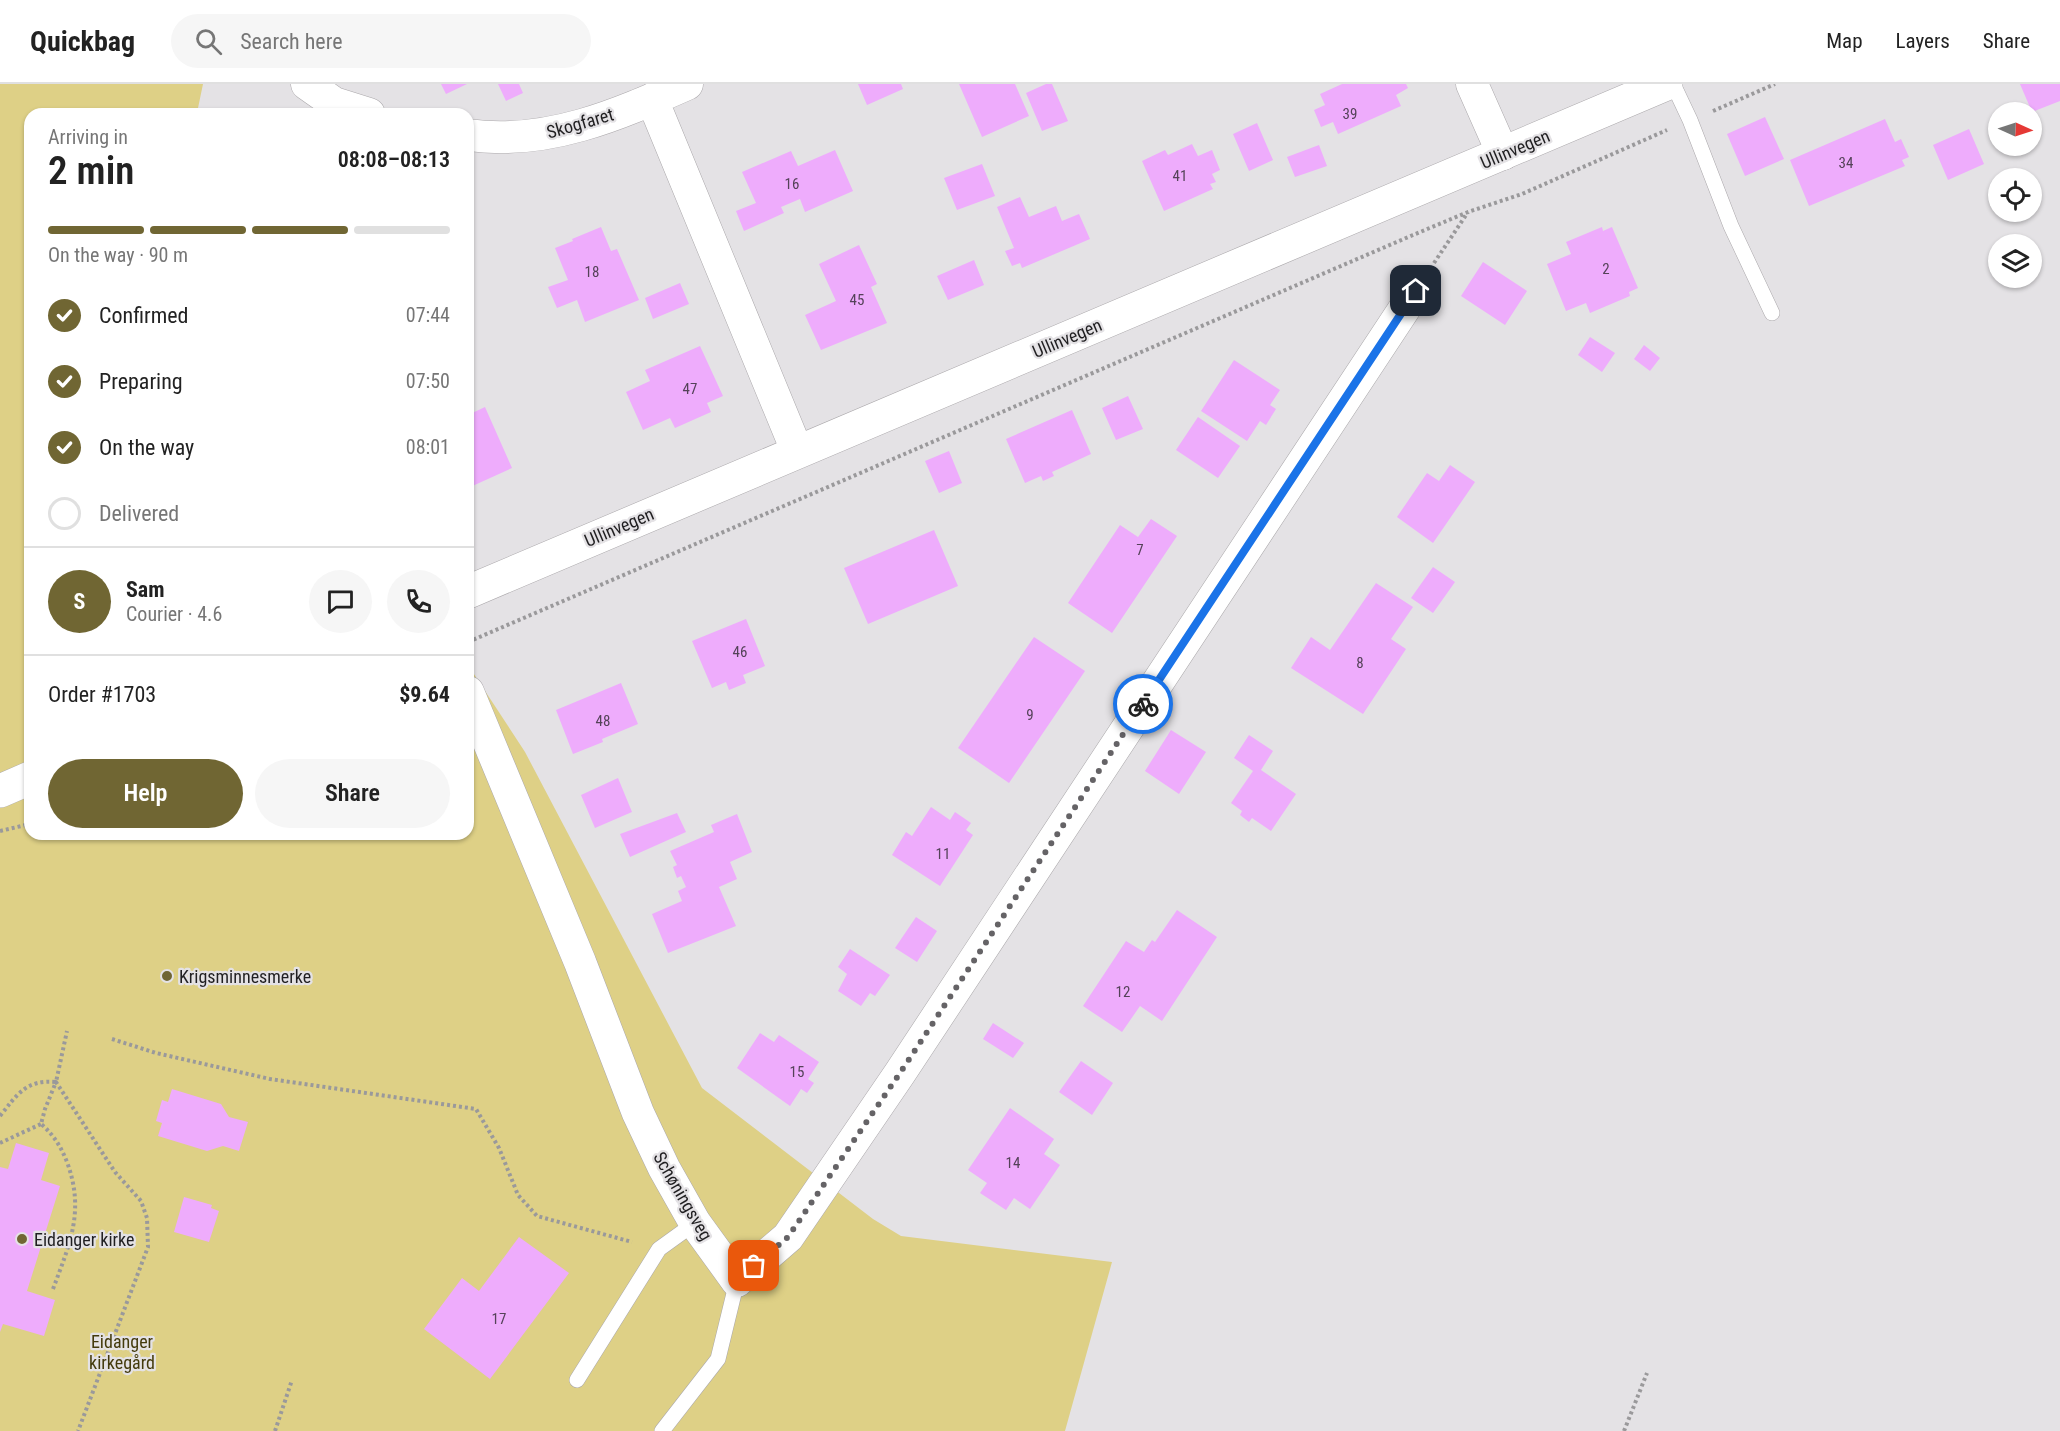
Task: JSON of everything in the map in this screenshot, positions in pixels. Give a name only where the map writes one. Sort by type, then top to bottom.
[{"type":"main road","name":"Ullinvegen","points":[[474,589],[1666,84]]},
{"type":"main road","points":[[0,791],[24,781]]},
{"type":"street","points":[[307,84],[318,94],[334,103],[350,108]]},
{"type":"street","name":"Skogfaret","points":[[474,135],[539,136],[595,122],[649,92],[687,84]]},
{"type":"street","points":[[1472,84],[1503,154]]},
{"type":"street","points":[[649,92],[797,451]]},
{"type":"street","points":[[737,1281],[788,1237],[900,1073],[1416,291]]},
{"type":"street","name":"Schøningsveg","points":[[474,707],[638,1113],[664,1168],[695,1223],[737,1281]]},
{"type":"lane","points":[[1674,84],[1731,226],[1772,313]]},
{"type":"lane","points":[[577,1380],[659,1250],[695,1223]]},
{"type":"lane","points":[[662,1431],[718,1359],[737,1281]]},
{"type":"path","points":[[474,639],[1468,212],[1522,194],[1775,84]]},
{"type":"path","points":[[1416,291],[1468,212]]},
{"type":"path","points":[[0,831],[24,825]]},
{"type":"path","points":[[41,1124],[56,1082],[66,1031]]},
{"type":"path","points":[[112,1040],[156,1053],[270,1079],[476,1109],[500,1148],[518,1195],[537,1216],[659,1250]]},
{"type":"path","points":[[0,1116],[27,1086],[43,1081],[56,1082]]},
{"type":"path","points":[[56,1082],[115,1173],[141,1201],[147,1218],[148,1247],[78,1431]]},
{"type":"path","points":[[0,1143],[41,1124]]},
{"type":"path","points":[[41,1124],[53,1135],[63,1151],[76,1192],[72,1237],[53,1289]]},
{"type":"path","points":[[1624,1431],[1647,1373]]},
{"type":"path","points":[[275,1431],[292,1380]]},
{"type":"green space","name":"Eidanger kirkegård","points":[[0,84],[203,84],[198,108],[24,108],[24,840],[474,840],[474,674],[525,752],[702,1088],[873,1219],[901,1236],[1112,1262],[1065,1431],[0,1431]]},
{"type":"building","points":[[441,84],[467,84],[446,94]]},
{"type":"building","points":[[498,84],[519,84],[523,93],[506,101]]},
{"type":"building","points":[[858,84],[901,84],[903,89],[867,105]]},
{"type":"building","points":[[959,84],[1015,84],[1029,116],[982,137]]},
{"type":"building","points":[[1046,84],[1052,84],[1068,121],[1042,131],[1026,93]]},
{"type":"building","points":[[1342,84],[1406,84],[1408,88],[1396,95],[1401,106],[1338,134],[1333,122],[1321,127],[1314,110],[1325,105],[1320,94]]},
{"type":"building","points":[[2020,84],[2060,84],[2060,101],[2042,108],[2042,102],[2028,102]]},
{"type":"building","points":[[1765,117],[1784,159],[1745,176],[1727,134]]},
{"type":"building","points":[[1885,119],[1895,142],[1901,139],[1909,157],[1902,160],[1905,166],[1809,206],[1790,160]]},
{"type":"building","points":[[1257,123],[1273,160],[1249,171],[1233,134]]},
{"type":"building","points":[[1969,129],[1984,164],[1948,180],[1933,145]]},
{"type":"building","points":[[1192,144],[1198,156],[1212,150],[1220,170],[1212,174],[1216,182],[1210,184],[1213,189],[1164,211],[1142,161],[1165,150],[1168,155]]},
{"type":"building","points":[[1319,145],[1327,166],[1295,177],[1287,157]]},
{"type":"building","points":[[835,150],[853,191],[805,212],[800,199],[781,207],[784,213],[744,231],[736,211],[756,203],[742,172],[791,151],[798,166]]},
{"type":"building","points":[[982,164],[995,196],[957,210],[944,178]]},
{"type":"building","points":[[1020,197],[1029,217],[1056,206],[1062,221],[1079,214],[1090,239],[1022,268],[1020,263],[1012,266],[1005,251],[1014,248],[997,207]]},
{"type":"building","points":[[601,227],[611,251],[617,249],[639,300],[585,322],[577,300],[557,308],[548,287],[568,280],[555,248]]},
{"type":"building","points":[[1602,227],[1603,231],[1612,227],[1638,288],[1629,292],[1630,296],[1590,313],[1586,303],[1566,311],[1547,264],[1571,254],[1566,242]]},
{"type":"building","points":[[859,245],[877,284],[871,287],[887,323],[821,350],[805,315],[836,301],[819,264]]},
{"type":"building","points":[[974,260],[984,285],[948,300],[937,276]]},
{"type":"building","points":[[1483,262],[1527,291],[1505,325],[1461,296]]},
{"type":"building","points":[[680,283],[689,304],[653,319],[645,298]]},
{"type":"building","points":[[1590,337],[1615,353],[1602,372],[1578,355]]},
{"type":"building","points":[[1644,345],[1660,358],[1650,371],[1634,359]]},
{"type":"building","points":[[700,346],[723,396],[707,403],[711,412],[675,428],[670,418],[643,430],[626,392],[650,381],[645,370]]},
{"type":"building","points":[[1234,360],[1280,390],[1270,405],[1276,409],[1266,425],[1260,421],[1247,441],[1201,411]]},
{"type":"building","points":[[1128,396],[1143,429],[1116,440],[1102,408]]},
{"type":"building","points":[[485,407],[512,468],[474,485],[474,412]]},
{"type":"building","points":[[1072,410],[1091,454],[1052,472],[1054,476],[1043,481],[1041,476],[1025,483],[1006,439]]},
{"type":"building","points":[[1198,417],[1240,446],[1218,478],[1176,450]]},
{"type":"building","points":[[949,451],[962,483],[939,493],[925,461]]},
{"type":"building","points":[[1450,465],[1475,482],[1433,543],[1397,517],[1427,473],[1439,481]]},
{"type":"building","points":[[1151,519],[1177,536],[1112,633],[1068,603],[1120,525],[1138,537]]},
{"type":"building","points":[[934,530],[958,586],[868,624],[844,568]]},
{"type":"building","points":[[1433,567],[1455,582],[1433,613],[1411,598]]},
{"type":"building","points":[[1376,583],[1413,607],[1391,639],[1406,649],[1363,714],[1291,668],[1311,637],[1330,650]]},
{"type":"building","points":[[746,619],[765,666],[743,675],[746,683],[729,690],[726,682],[712,688],[692,641]]},
{"type":"building","points":[[1034,637],[1085,671],[1009,783],[958,748]]},
{"type":"building","points":[[621,683],[638,724],[573,754],[556,710]]},
{"type":"building","points":[[1171,730],[1206,752],[1179,794],[1145,771]]},
{"type":"building","points":[[1249,735],[1273,751],[1261,770],[1296,794],[1271,831],[1252,818],[1249,822],[1240,815],[1242,811],[1231,803],[1253,771],[1234,758]]},
{"type":"building","points":[[618,778],[632,812],[595,828],[581,795]]},
{"type":"building","points":[[931,807],[950,820],[955,812],[971,823],[966,830],[973,835],[940,886],[892,855],[906,832],[912,836]]},
{"type":"building","points":[[677,813],[686,832],[630,857],[620,834]]},
{"type":"building","points":[[737,814],[752,852],[730,862],[737,879],[719,887],[736,926],[668,953],[652,914],[682,901],[678,891],[686,887],[681,876],[677,878],[673,867],[677,865],[670,851],[714,832],[711,825]]},
{"type":"building","points":[[1177,910],[1217,937],[1162,1021],[1140,1006],[1122,1032],[1083,1006],[1126,941],[1144,952],[1152,940],[1155,942]]},
{"type":"building","points":[[916,917],[937,931],[917,962],[895,948]]},
{"type":"building","points":[[850,949],[890,975],[875,996],[870,993],[861,1006],[838,991],[847,974],[838,967]]},
{"type":"building","points":[[993,1023],[1024,1043],[1013,1058],[983,1039]]},
{"type":"building","points":[[760,1033],[774,1042],[779,1035],[819,1062],[808,1079],[814,1083],[807,1093],[801,1089],[790,1106],[737,1068]]},
{"type":"building","points":[[1081,1061],[1113,1083],[1092,1115],[1059,1092]]},
{"type":"building","points":[[172,1089],[221,1104],[229,1117],[248,1122],[239,1151],[223,1146],[207,1151],[158,1136],[162,1123],[156,1121],[162,1100],[168,1102]]},
{"type":"building","points":[[1010,1108],[1054,1139],[1044,1154],[1060,1165],[1030,1209],[1014,1198],[1006,1210],[980,1193],[987,1183],[968,1170]]},
{"type":"building","name":"Eidanger kirke","points":[[16,1143],[49,1153],[41,1180],[60,1186],[27,1291],[55,1300],[44,1336],[3,1324],[0,1332],[0,1167],[8,1169]]},
{"type":"building","points":[[184,1197],[212,1205],[211,1208],[219,1211],[209,1242],[174,1232]]},
{"type":"building","points":[[519,1237],[569,1273],[490,1379],[424,1329],[462,1278],[479,1291]]},
{"type":"way so far","points":[[754,1266],[788,1237],[900,1073],[1143,704]]},
{"type":"place","name":"Krigsminnesmerke","points":[[167,976]]},
{"type":"place","name":"Eidanger kirke","points":[[22,1239]]},
{"type":"route","points":[[1143,704],[1416,291]]}]
